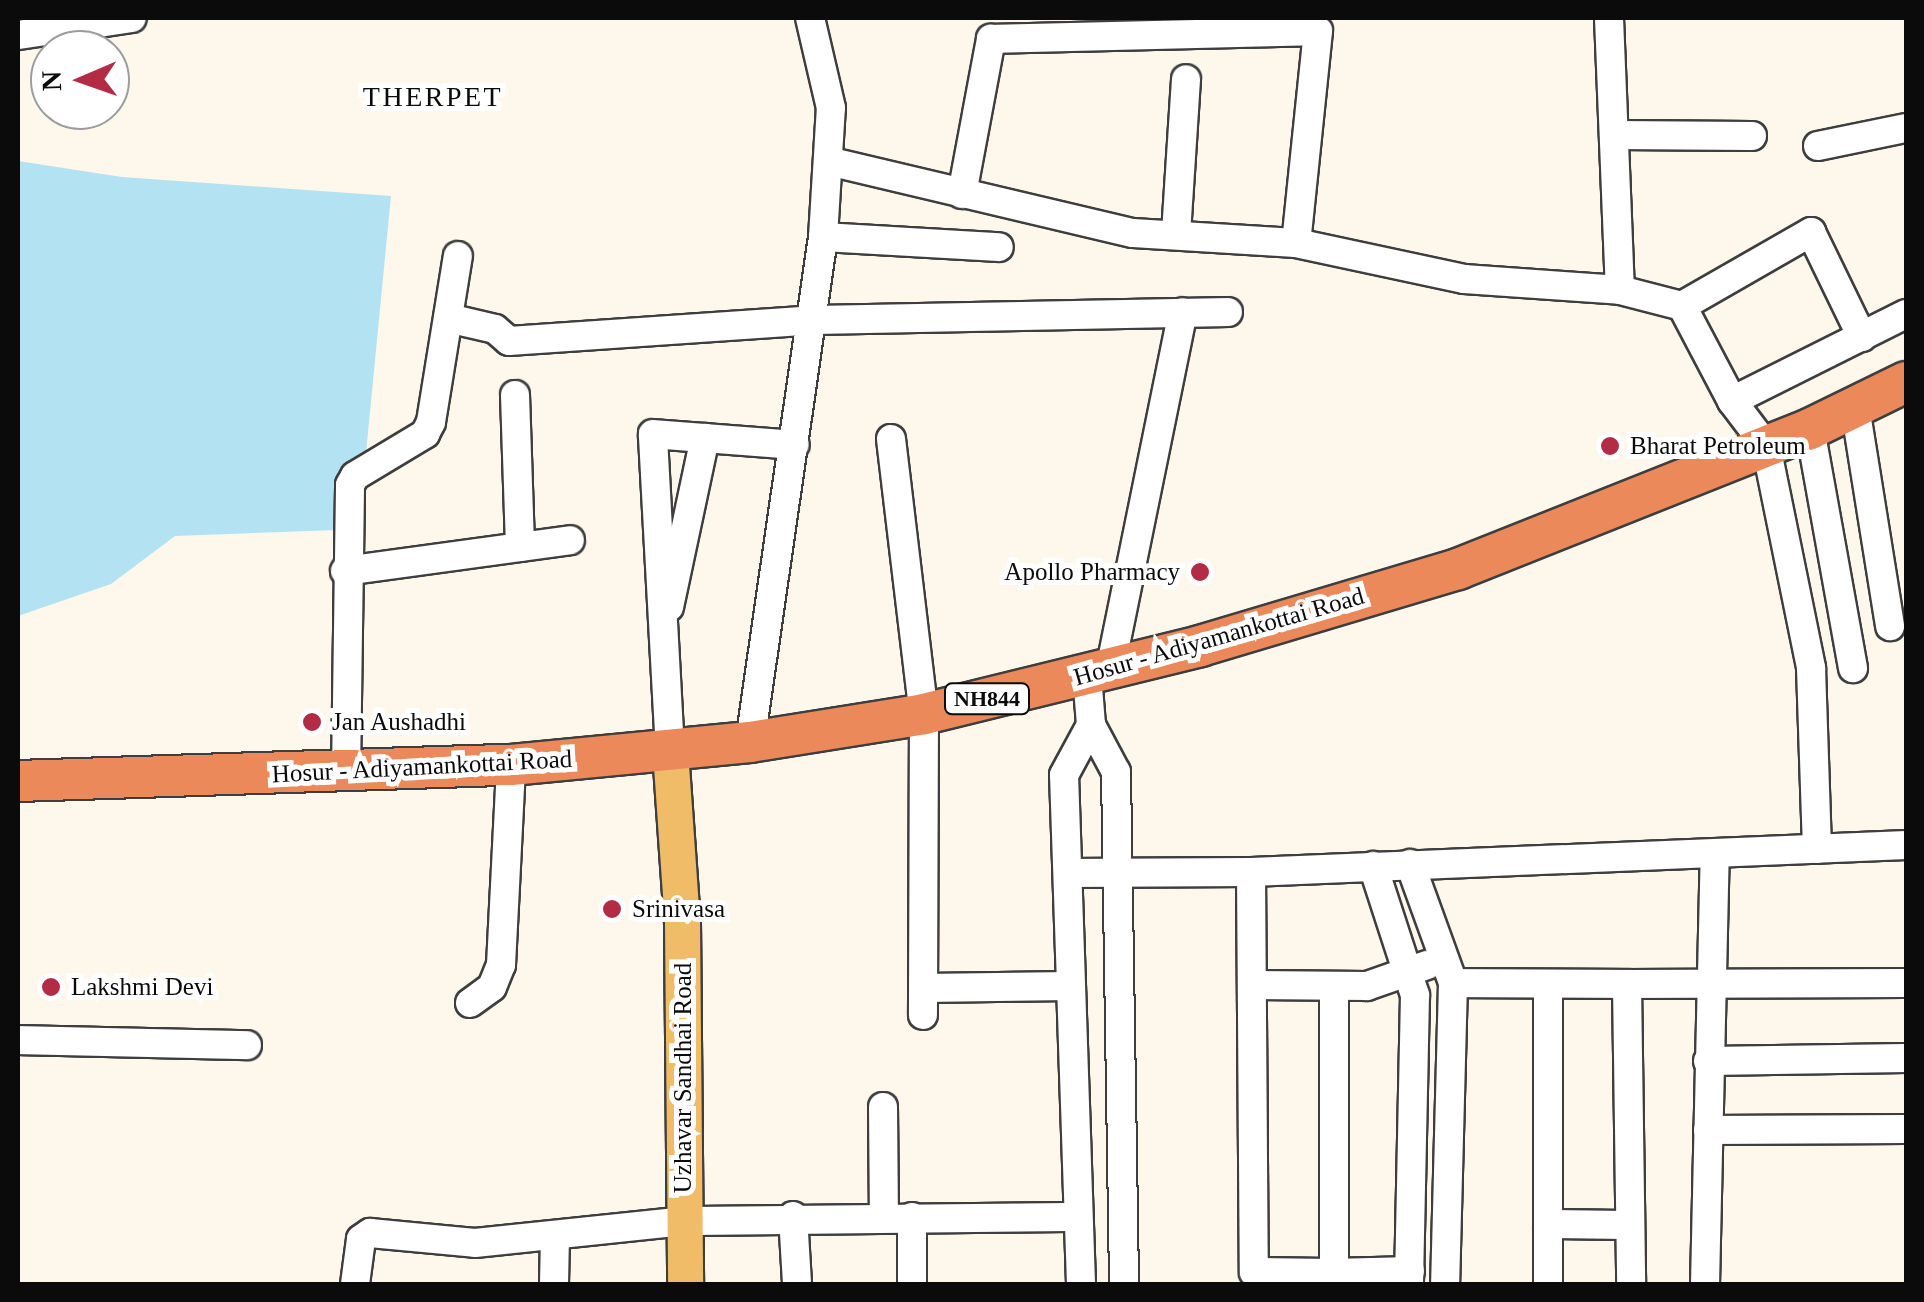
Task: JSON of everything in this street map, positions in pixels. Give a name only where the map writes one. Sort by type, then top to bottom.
[{"type":"highway","name":"Hosur - Adiyamankottai Road","points":[[18,781],[346,774],[511,765],[670,752],[924,714],[1098,672],[1458,568],[1810,429],[1906,382]]},
{"type":"main road","name":"Uzhavar Sandhai Road","points":[[670,752],[682,922],[685,1284]]},
{"type":"street","points":[[18,35],[132,18]]},
{"type":"street","points":[[750,742],[816,320],[823,237],[831,108],[810,18]]},
{"type":"street","points":[[1609,18],[1620,290]]},
{"type":"street","points":[[962,194],[991,39],[1172,26],[1260,25],[1318,31],[1296,243]]},
{"type":"street","points":[[1176,234],[1186,79]]},
{"type":"street","points":[[1818,146],[1906,128]]},
{"type":"street","points":[[1616,135],[1752,136]]},
{"type":"street","points":[[828,161],[1133,233],[1296,243],[1464,279],[1620,290],[1682,306],[1811,232],[1862,336]]},
{"type":"street","points":[[823,237],[999,247]]},
{"type":"street","points":[[346,774],[345,571],[350,485],[354,476],[426,434],[458,256]]},
{"type":"street","points":[[1682,306],[1732,400],[1766,446],[1811,668],[1818,849]]},
{"type":"street","points":[[1081,1284],[1064,775],[1091,725],[1098,672],[1183,312]]},
{"type":"street","points":[[448,318],[495,329],[509,342],[816,320],[1228,312]]},
{"type":"street","points":[[1732,400],[1906,314]]},
{"type":"street","points":[[515,396],[520,547]]},
{"type":"street","points":[[1856,407],[1890,626]]},
{"type":"street","points":[[1810,429],[1853,668]]},
{"type":"street","points":[[670,752],[650,444],[662,433],[795,446]]},
{"type":"street","points":[[662,643],[706,438]]},
{"type":"street","points":[[891,438],[924,714],[924,1001],[1070,986]]},
{"type":"street","points":[[345,571],[570,540]]},
{"type":"street","points":[[1091,725],[1116,772],[1113,874],[1124,1284]]},
{"type":"street","points":[[470,1003],[492,988],[501,966],[511,765]]},
{"type":"street","points":[[1068,873],[1251,872],[1906,845]]},
{"type":"street","points":[[1705,1284],[1709,981],[1715,854]]},
{"type":"street","points":[[1410,864],[1449,970],[1452,1013],[1444,1284]]},
{"type":"street","points":[[1251,872],[1254,1272],[1410,1278],[1415,1015],[1410,974],[1373,866]]},
{"type":"street","points":[[1253,984],[1334,987],[1449,970],[1548,986],[1709,981],[1906,983]]},
{"type":"street","points":[[1627,984],[1631,1284]]},
{"type":"street","points":[[1548,986],[1548,1284]]},
{"type":"street","points":[[1334,987],[1334,1273]]},
{"type":"street","points":[[1415,1015],[1452,1013]]},
{"type":"street","points":[[18,1040],[247,1044]]},
{"type":"street","points":[[1708,1061],[1906,1058]]},
{"type":"street","points":[[883,1107],[912,1284]]},
{"type":"street","points":[[1708,1130],[1906,1129]]},
{"type":"street","points":[[793,1216],[797,1284]]},
{"type":"street","points":[[354,1284],[361,1240],[370,1232],[474,1243],[684,1221],[793,1216],[1078,1217]]},
{"type":"street","points":[[1548,1224],[1630,1225]]},
{"type":"street","points":[[554,1284],[556,1235]]},
{"type":"water","points":[[18,161],[122,177],[391,196],[366,453],[338,530],[175,536],[111,584],[18,616]]},
{"type":"place","name":"Bharat Petroleum","points":[[1610,446]]},
{"type":"place","name":"Apollo Pharmacy","points":[[1200,572]]},
{"type":"place","name":"Jan Aushadhi","points":[[312,722]]},
{"type":"place","name":"Srinivasa","points":[[612,909]]},
{"type":"place","name":"Lakshmi Devi","points":[[51,987]]},
{"type":"district","name":"THERPET","points":[[433,97]]}]
